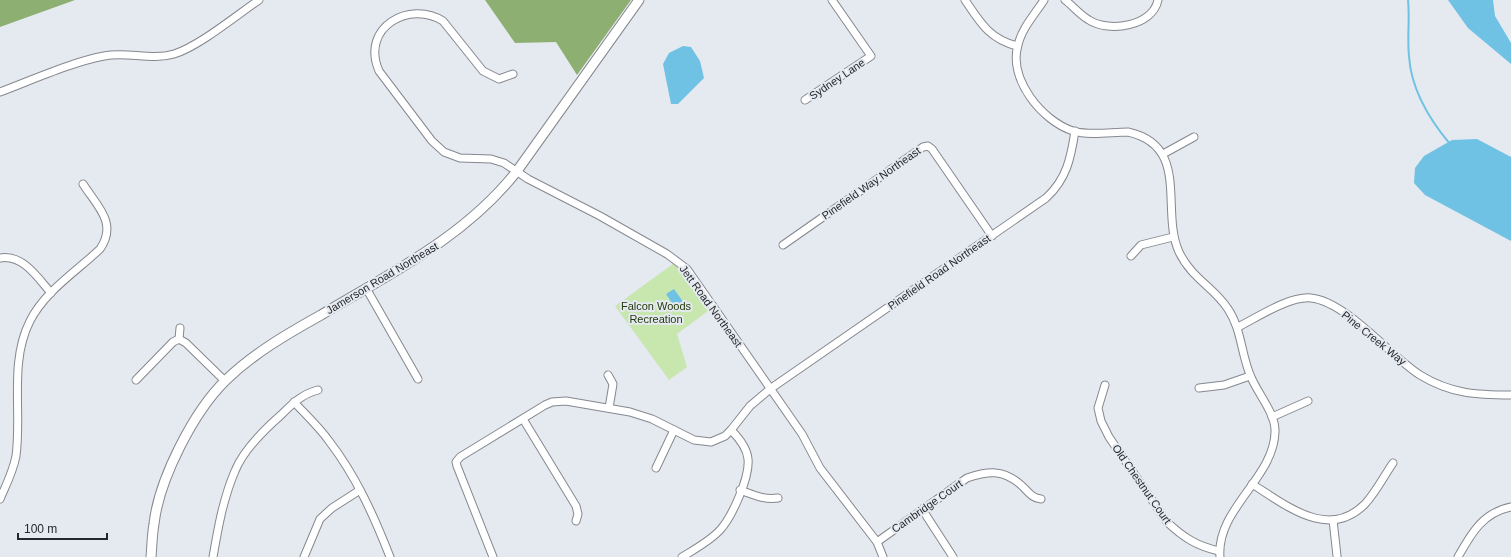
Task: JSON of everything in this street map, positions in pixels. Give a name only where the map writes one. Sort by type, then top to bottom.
[{"type":"street","points":[[0,92],[105,56],[127,54],[151,57],[173,54],[194,44],[259,0]]},
{"type":"street","name":"Jamerson Road Northeast","points":[[151,557],[154,523],[176,454],[204,406],[225,381],[275,341],[418,258],[457,231],[489,203],[517,171],[640,0]]},
{"type":"street","name":"Sydney Lane","points":[[805,100],[871,56],[832,0]]},
{"type":"street","points":[[964,0],[989,32],[1005,43],[1018,46]]},
{"type":"street","points":[[1044,0],[1025,28],[1018,46],[1018,71],[1026,89],[1051,118],[1075,131],[1128,132],[1137,134],[1149,141],[1163,154],[1170,175],[1173,237],[1183,260],[1190,271],[1224,303],[1238,327],[1250,376],[1272,417],[1275,430],[1272,450],[1228,521],[1220,554]]},
{"type":"street","points":[[1065,0],[1089,21],[1096,24],[1119,26],[1133,24],[1144,19],[1154,10],[1158,0]]},
{"type":"street","name":"Jett Road Northeast","points":[[513,74],[499,79],[483,71],[443,21],[434,15],[423,11],[408,10],[392,16],[384,24],[375,39],[374,55],[379,70],[440,150],[460,158],[498,160],[541,186],[600,216],[679,261],[687,269],[802,434],[820,468],[877,542],[883,557]]},
{"type":"street","name":"Pinefield Road Northeast","points":[[732,430],[750,406],[770,389],[1046,198],[1058,185],[1068,164],[1075,131]]},
{"type":"street","points":[[1163,154],[1194,137]]},
{"type":"street","name":"Pinefield Way Northeast","points":[[783,245],[918,150],[928,146],[936,155],[992,236]]},
{"type":"street","points":[[0,499],[12,472],[16,454],[20,348],[30,321],[51,293],[94,254],[107,238],[108,227],[104,215],[83,184]]},
{"type":"street","points":[[1131,256],[1142,245],[1173,237]]},
{"type":"street","points":[[0,258],[20,261],[51,293]]},
{"type":"street","points":[[366,288],[418,379]]},
{"type":"street","name":"Pine Creek Way","points":[[1238,327],[1288,302],[1312,298],[1333,305],[1366,330],[1420,375],[1438,384],[1475,395],[1511,395]]},
{"type":"street","points":[[179,339],[180,328]]},
{"type":"street","points":[[179,339],[186,343],[225,381]]},
{"type":"street","points":[[136,380],[173,342],[179,339]]},
{"type":"street","points":[[608,374],[613,384],[609,408]]},
{"type":"street","points":[[1199,388],[1224,385],[1250,376]]},
{"type":"street","name":"Old Chestnut Court","points":[[1104,388],[1098,408],[1101,421],[1109,437],[1167,522],[1178,533],[1197,545],[1220,554]]},
{"type":"street","points":[[213,557],[224,504],[235,470],[256,440],[294,402],[302,395],[318,390]]},
{"type":"street","points":[[493,557],[456,462],[465,454],[545,405],[559,401],[609,408],[641,415],[694,440],[706,442],[718,440],[732,430],[743,445],[748,460],[740,490],[731,513],[721,529],[682,557]]},
{"type":"street","points":[[1272,417],[1308,401]]},
{"type":"street","points":[[294,402],[329,440],[360,490],[376,520],[390,557]]},
{"type":"street","points":[[523,419],[576,506],[578,514],[576,521]]},
{"type":"street","points":[[656,468],[674,430]]},
{"type":"street","points":[[1252,484],[1312,519],[1333,520],[1353,513],[1364,504],[1392,463]]},
{"type":"street","name":"Cambridge Court","points":[[877,542],[967,478],[985,472],[998,472],[1009,477],[1020,484],[1034,498],[1041,499]]},
{"type":"street","points":[[304,557],[320,519],[332,508],[360,490]]},
{"type":"street","points":[[740,490],[767,499],[778,498]]},
{"type":"street","points":[[1458,557],[1472,532],[1479,523],[1498,510],[1511,507]]},
{"type":"street","points":[[922,509],[953,557]]},
{"type":"street","points":[[1333,520],[1337,556]]},
{"type":"green space","points":[[0,0],[75,0],[0,27]]},
{"type":"green space","points":[[485,0],[631,0],[577,75],[556,42],[515,43]]},
{"type":"green space","name":"Falcon Woods Recreation","points":[[673,264],[686,275],[708,311],[677,334],[687,367],[669,380],[615,306]]},
{"type":"water","points":[[1448,0],[1493,0],[1495,16],[1511,43],[1511,64],[1468,28]]},
{"type":"water","points":[[683,46],[691,47],[700,61],[704,78],[678,104],[671,104],[663,64],[669,53]]},
{"type":"water","points":[[1477,139],[1511,157],[1511,241],[1425,195],[1414,183],[1415,168],[1424,156],[1452,140]]},
{"type":"water","points":[[674,289],[684,303],[687,304],[677,311],[666,294]]},
{"type":"waterway","points":[[1408,0],[1408,49],[1413,80],[1428,114],[1450,144]]}]
